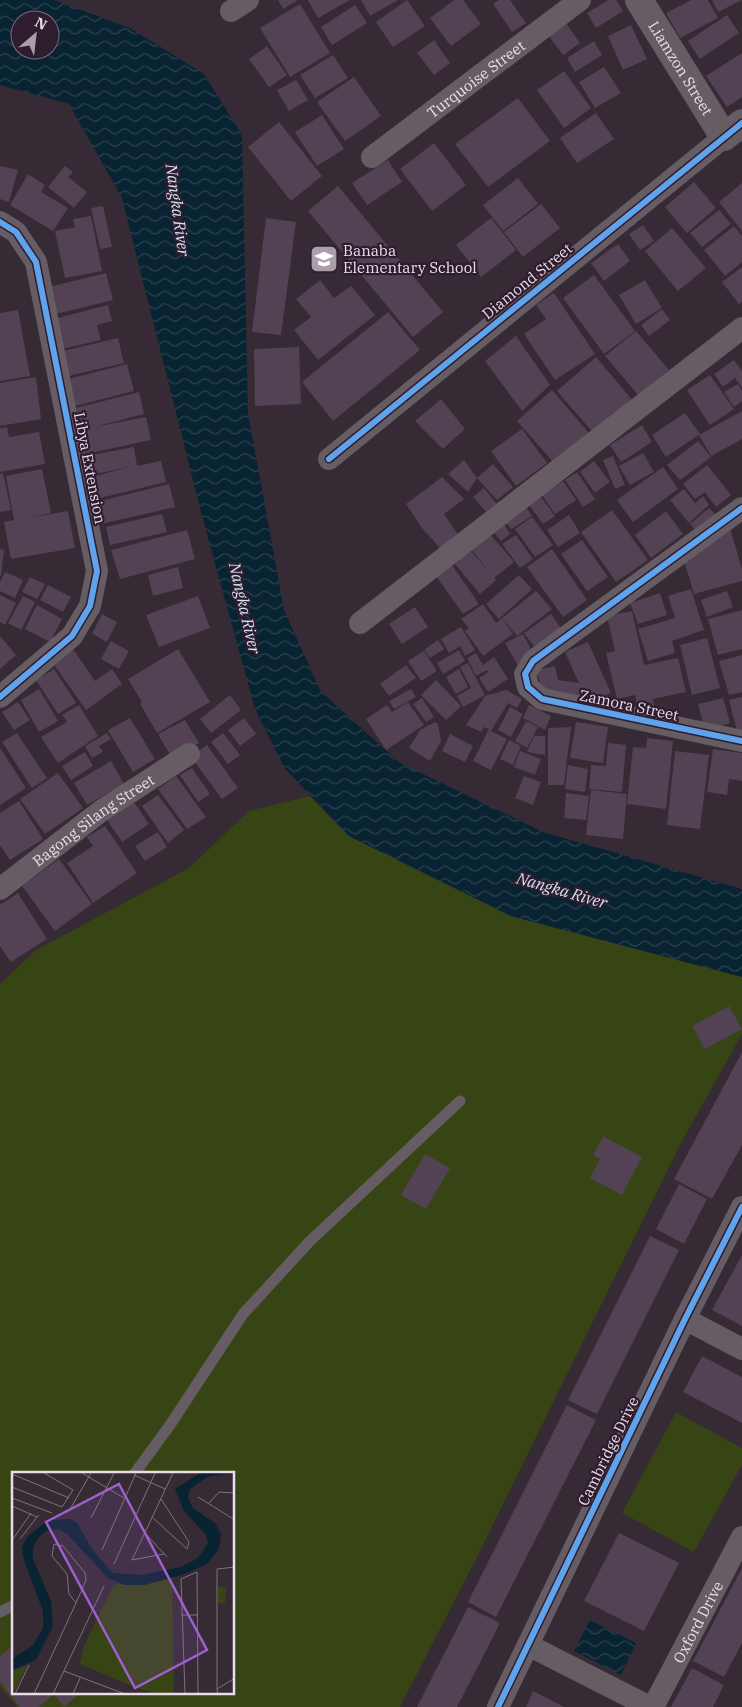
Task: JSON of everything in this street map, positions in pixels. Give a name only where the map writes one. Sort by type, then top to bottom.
[{"type":"street","name":"Turquoise Street","points":[[372,157],[580,0]]},
{"type":"street","name":"Liamzon Street","points":[[639,0],[733,130]]},
{"type":"street","name":"Diamond Street","points":[[329,459],[733,130]]},
{"type":"street","name":"Libya Extension","points":[[0,222],[16,232],[36,262],[97,572],[90,606],[72,636],[0,698]]},
{"type":"street","points":[[360,623],[742,328]]},
{"type":"street","name":"Zamora Street","points":[[742,508],[533,661],[525,674],[528,688],[542,699],[742,741]]},
{"type":"street","name":"Bagong Silang Street","points":[[0,889],[101,811],[189,754]]},
{"type":"street","name":"Cambridge Drive","points":[[498,1707],[685,1319],[742,1207]]},
{"type":"street","points":[[685,1319],[742,1349]]},
{"type":"street","name":"Oxford Drive","points":[[651,1707],[742,1537]]},
{"type":"street","points":[[528,1645],[651,1707]]},
{"type":"lane","points":[[136,1472],[170,1425],[244,1314],[310,1241],[460,1101]]},
{"type":"lane","points":[[0,1612],[12,1606]]},
{"type":"green space","points":[[310,796],[349,836],[511,916],[742,977],[742,1034],[681,1143],[478,1555],[400,1707],[17,1707],[0,1686],[0,984],[36,950],[189,868],[249,811]]},
{"type":"green space","points":[[676,1412],[742,1448],[742,1465],[694,1552],[622,1513]]},
{"type":"water","name":"Nangka River","points":[[0,0],[54,0],[130,28],[204,74],[242,135],[248,413],[284,610],[321,692],[400,763],[543,832],[742,889],[742,977],[511,916],[349,836],[285,769],[255,709],[201,512],[122,198],[69,104],[0,85]]},
{"type":"water","points":[[590,1620],[636,1643],[621,1675],[574,1651]]},
{"type":"building","points":[[278,0],[298,0],[283,9]]},
{"type":"building","points":[[308,0],[350,0],[318,18]]},
{"type":"building","points":[[361,0],[398,0],[370,16]]},
{"type":"building","points":[[407,0],[425,26],[393,47],[376,22]]},
{"type":"building","points":[[454,0],[463,0],[481,24],[451,46],[430,18]]},
{"type":"building","points":[[499,0],[510,0],[526,23],[512,32],[493,4]]},
{"type":"building","points":[[608,0],[616,0],[623,11],[596,28],[587,13]]},
{"type":"building","points":[[691,0],[708,0],[718,18],[680,38],[666,13]]},
{"type":"building","points":[[712,0],[742,0],[718,12]]},
{"type":"building","points":[[300,4],[330,53],[290,77],[260,28]]},
{"type":"building","points":[[355,5],[367,23],[332,45],[321,27]]},
{"type":"building","points":[[727,15],[739,33],[700,59],[688,41]]},
{"type":"building","points":[[566,23],[580,43],[563,55],[548,35]]},
{"type":"building","points":[[631,25],[647,59],[623,70],[608,36]]},
{"type":"building","points":[[434,40],[450,63],[434,75],[417,53]]},
{"type":"building","points":[[594,41],[602,55],[575,72],[567,58]]},
{"type":"building","points":[[267,46],[287,75],[269,87],[249,59]]},
{"type":"building","points":[[742,53],[742,97],[727,107],[706,76]]},
{"type":"building","points":[[333,55],[348,78],[315,98],[300,75]]},
{"type":"building","points":[[604,67],[621,93],[595,108],[579,82]]},
{"type":"building","points":[[564,71],[591,108],[564,128],[537,90]]},
{"type":"building","points":[[354,77],[381,116],[345,141],[317,102]]},
{"type":"building","points":[[296,80],[308,100],[289,111],[277,90]]},
{"type":"building","points":[[518,98],[550,141],[488,187],[455,144]]},
{"type":"building","points":[[596,113],[614,139],[577,163],[560,138]]},
{"type":"building","points":[[322,115],[344,149],[317,166],[295,132]]},
{"type":"building","points":[[279,122],[322,176],[291,201],[248,147]]},
{"type":"building","points":[[434,143],[466,185],[432,211],[400,169]]},
{"type":"building","points":[[388,160],[402,182],[367,205],[352,183]]},
{"type":"building","points":[[0,166],[18,170],[9,202],[0,199]]},
{"type":"building","points":[[65,166],[73,172],[68,177],[87,192],[74,208],[48,187]]},
{"type":"building","points":[[28,174],[45,185],[41,192],[68,208],[53,231],[10,205]]},
{"type":"building","points":[[518,178],[538,204],[503,231],[483,205]]},
{"type":"building","points":[[694,182],[716,208],[687,233],[665,207]]},
{"type":"building","points":[[742,183],[742,231],[719,202]]},
{"type":"building","points":[[338,186],[443,312],[413,337],[308,211]]},
{"type":"building","points":[[541,204],[560,228],[523,257],[504,232]]},
{"type":"building","points":[[103,206],[112,247],[100,249],[91,208]]},
{"type":"building","points":[[719,210],[731,224],[702,247],[690,233]]},
{"type":"building","points":[[91,216],[102,271],[65,278],[55,231],[75,227],[73,219]]},
{"type":"building","points":[[266,218],[296,222],[281,335],[252,332]]},
{"type":"building","points":[[491,218],[516,250],[481,277],[456,245]]},
{"type":"building","points":[[643,225],[654,241],[640,250],[629,234]]},
{"type":"building","points":[[734,226],[742,236],[742,262],[725,276],[704,250]]},
{"type":"building","points":[[672,228],[706,268],[678,291],[645,251]]},
{"type":"building","points":[[618,244],[630,261],[604,281],[591,263]]},
{"type":"building","points":[[742,267],[742,302],[739,304],[722,282]]},
{"type":"building","points":[[106,273],[113,300],[56,314],[49,287]]},
{"type":"building","points":[[594,275],[635,331],[604,354],[563,298]]},
{"type":"building","points":[[320,280],[334,298],[351,286],[375,315],[318,360],[294,330],[311,317],[296,299]]},
{"type":"building","points":[[645,280],[662,308],[636,324],[619,295]]},
{"type":"building","points":[[554,293],[595,354],[555,380],[524,334],[546,319],[536,305]]},
{"type":"building","points":[[108,305],[112,321],[97,325],[101,340],[62,349],[54,319]]},
{"type":"building","points":[[662,309],[670,320],[649,336],[641,325]]},
{"type":"building","points":[[18,310],[30,376],[0,381],[0,313]]},
{"type":"building","points":[[388,312],[420,350],[333,421],[302,382]]},
{"type":"building","points":[[636,331],[669,370],[639,396],[605,356]]},
{"type":"building","points":[[516,336],[550,385],[522,411],[485,361]]},
{"type":"building","points":[[118,338],[124,363],[69,376],[63,351]]},
{"type":"building","points":[[299,347],[301,404],[255,406],[254,349]]},
{"type":"building","points":[[596,357],[634,402],[595,435],[557,391]]},
{"type":"building","points":[[734,360],[742,371],[742,388],[735,378],[723,387],[714,374]]},
{"type":"building","points":[[127,364],[134,391],[75,406],[68,379]]},
{"type":"building","points":[[710,375],[734,409],[710,425],[687,390]]},
{"type":"building","points":[[36,377],[41,419],[0,426],[0,383]]},
{"type":"building","points":[[738,384],[742,391],[742,401],[734,407],[724,392]]},
{"type":"building","points":[[552,390],[589,433],[554,463],[517,421]]},
{"type":"building","points":[[139,392],[144,414],[94,427],[146,417],[151,440],[86,454],[76,408]]},
{"type":"building","points":[[441,399],[465,429],[443,449],[415,421]]},
{"type":"building","points":[[742,411],[742,439],[711,456],[699,435]]},
{"type":"building","points":[[685,413],[700,434],[666,457],[652,435]]},
{"type":"building","points":[[642,425],[652,442],[621,462],[610,445]]},
{"type":"building","points":[[7,427],[9,437],[39,432],[45,464],[0,472],[0,428]]},
{"type":"building","points":[[522,429],[547,463],[516,486],[491,451]]},
{"type":"building","points":[[698,441],[711,457],[680,480],[667,465]]},
{"type":"building","points":[[134,447],[137,466],[161,461],[166,482],[96,499],[91,477],[130,467],[90,475],[86,456]]},
{"type":"building","points":[[643,453],[654,472],[630,485],[619,466]]},
{"type":"building","points":[[613,456],[625,485],[615,489],[603,460]]},
{"type":"building","points":[[464,460],[477,478],[468,492],[448,474]]},
{"type":"building","points":[[594,461],[610,482],[595,493],[580,472]]},
{"type":"building","points":[[493,464],[513,487],[497,500],[477,478]]},
{"type":"building","points":[[707,465],[731,495],[716,507],[705,492],[695,499],[683,484]]},
{"type":"building","points":[[663,467],[678,489],[633,522],[617,500]]},
{"type":"building","points":[[42,469],[51,513],[29,518],[68,511],[75,548],[11,559],[4,522],[14,520],[6,476]]},
{"type":"building","points":[[577,472],[595,499],[583,507],[565,480]]},
{"type":"building","points":[[3,473],[11,510],[0,512],[0,474]]},
{"type":"building","points":[[442,477],[464,499],[444,514],[461,539],[440,548],[422,528],[406,504]]},
{"type":"building","points":[[563,481],[576,500],[555,514],[542,495]]},
{"type":"building","points":[[169,484],[175,507],[101,524],[96,502]]},
{"type":"building","points":[[484,488],[497,504],[486,512],[473,497]]},
{"type":"building","points":[[684,489],[695,503],[703,496],[709,505],[689,523],[670,500]]},
{"type":"building","points":[[541,497],[555,516],[543,524],[529,505]]},
{"type":"building","points":[[526,507],[532,516],[511,529],[505,521]]},
{"type":"building","points":[[709,508],[716,515],[696,531],[690,524]]},
{"type":"building","points":[[612,510],[648,560],[616,582],[581,532]]},
{"type":"building","points":[[666,511],[683,534],[651,558],[635,535]]},
{"type":"building","points":[[162,514],[167,532],[110,545],[106,527]]},
{"type":"building","points":[[569,515],[580,533],[558,547],[547,530]]},
{"type":"building","points":[[532,517],[553,545],[535,557],[515,529]]},
{"type":"building","points":[[504,524],[510,534],[501,541],[494,532]]},
{"type":"building","points":[[730,528],[742,569],[742,581],[694,594],[684,560]]},
{"type":"building","points":[[187,530],[195,559],[120,579],[111,550]]},
{"type":"building","points":[[489,533],[514,562],[494,578],[496,580],[480,594],[454,563],[470,550],[491,574],[470,548]]},
{"type":"building","points":[[516,535],[533,559],[520,568],[502,544]]},
{"type":"building","points":[[582,540],[608,577],[587,591],[561,554]]},
{"type":"building","points":[[0,549],[4,550],[1,576],[0,576]]},
{"type":"building","points":[[552,549],[587,600],[563,617],[527,567]]},
{"type":"building","points":[[452,565],[479,604],[463,614],[436,576]]},
{"type":"building","points":[[178,567],[183,588],[153,596],[148,575]]},
{"type":"building","points":[[5,572],[23,580],[15,598],[0,591],[0,582]]},
{"type":"building","points":[[519,575],[532,589],[499,619],[486,604]]},
{"type":"building","points":[[30,577],[45,584],[37,599],[22,592]]},
{"type":"building","points":[[48,585],[71,597],[63,612],[40,600]]},
{"type":"building","points":[[691,589],[704,630],[672,641],[675,653],[648,661],[638,629],[675,618],[668,596]]},
{"type":"building","points":[[536,591],[552,609],[517,636],[502,618]]},
{"type":"building","points":[[727,591],[733,607],[707,617],[701,600]]},
{"type":"building","points":[[660,593],[667,615],[638,624],[630,603]]},
{"type":"building","points":[[0,595],[16,603],[5,625],[0,622]]},
{"type":"building","points":[[23,596],[35,602],[21,630],[8,623]]},
{"type":"building","points":[[198,596],[210,628],[159,647],[146,615]]},
{"type":"building","points":[[483,604],[496,623],[502,618],[513,634],[483,656],[465,631],[469,628],[461,619]]},
{"type":"building","points":[[37,605],[62,619],[50,642],[25,629]]},
{"type":"building","points":[[415,607],[428,627],[402,644],[389,624]]},
{"type":"building","points":[[742,610],[742,649],[718,655],[708,619]]},
{"type":"building","points":[[632,611],[644,665],[678,658],[686,692],[653,699],[655,709],[639,712],[635,695],[617,699],[606,653],[615,651],[607,616]]},
{"type":"building","points":[[102,614],[117,622],[107,642],[92,634]]},
{"type":"building","points":[[551,614],[562,630],[536,649],[524,633]]},
{"type":"building","points":[[461,627],[475,650],[465,656],[460,646],[449,653],[441,639]]},
{"type":"building","points":[[523,634],[534,655],[517,664],[505,643]]},
{"type":"building","points":[[0,636],[16,655],[0,669]]},
{"type":"building","points":[[707,638],[720,688],[692,695],[680,645]]},
{"type":"building","points":[[438,640],[444,649],[430,658],[424,650]]},
{"type":"building","points":[[111,641],[129,651],[119,669],[101,659]]},
{"type":"building","points":[[588,642],[611,693],[588,703],[541,688],[537,670],[555,666],[558,680],[579,683],[565,652]]},
{"type":"building","points":[[73,649],[95,681],[112,669],[122,684],[86,710],[53,663]]},
{"type":"building","points":[[178,649],[210,702],[157,733],[128,679]]},
{"type":"building","points":[[459,650],[465,661],[443,674],[437,663]]},
{"type":"building","points":[[424,651],[437,671],[421,681],[408,661]]},
{"type":"building","points":[[476,653],[483,665],[494,657],[508,679],[488,692],[479,678],[488,672],[487,670],[476,676],[467,658]]},
{"type":"building","points":[[742,655],[742,692],[729,695],[719,661]]},
{"type":"building","points":[[468,663],[485,695],[463,707],[457,696],[471,688],[460,667]]},
{"type":"building","points":[[406,665],[416,678],[389,696],[380,684]]},
{"type":"building","points":[[54,669],[76,703],[58,714],[36,680]]},
{"type":"building","points":[[459,669],[468,687],[456,694],[446,677]]},
{"type":"building","points":[[436,680],[461,706],[446,720],[421,695]]},
{"type":"building","points":[[39,689],[58,721],[39,732],[21,700]]},
{"type":"building","points":[[411,689],[416,697],[394,709],[389,701]]},
{"type":"building","points":[[506,690],[522,699],[517,708],[508,703],[491,731],[507,739],[491,770],[473,761],[489,729],[484,727],[481,732],[466,725],[485,696]]},
{"type":"building","points":[[230,695],[241,710],[211,733],[200,719]]},
{"type":"building","points":[[742,697],[742,730],[737,731],[729,700]]},
{"type":"building","points":[[422,698],[434,717],[426,722],[413,704]]},
{"type":"building","points":[[723,698],[730,723],[705,730],[698,704]]},
{"type":"building","points":[[18,702],[30,720],[14,730],[2,712]]},
{"type":"building","points":[[408,702],[424,725],[386,750],[366,719],[387,705],[392,712]]},
{"type":"building","points":[[79,705],[98,736],[58,763],[41,737],[67,722],[62,715]]},
{"type":"building","points":[[529,705],[551,716],[545,730],[523,718]]},
{"type":"building","points":[[510,707],[523,714],[511,737],[498,730]]},
{"type":"building","points":[[130,718],[155,759],[133,772],[108,730]]},
{"type":"building","points":[[244,718],[256,734],[240,746],[228,730]]},
{"type":"building","points":[[185,720],[199,743],[172,758],[158,734]]},
{"type":"building","points":[[526,721],[538,727],[527,748],[515,741]]},
{"type":"building","points":[[435,722],[438,724],[441,741],[430,761],[409,748],[420,730]]},
{"type":"building","points":[[576,722],[608,727],[603,763],[570,758]]},
{"type":"building","points":[[571,727],[564,785],[548,785],[548,728]]},
{"type":"building","points":[[17,733],[47,778],[32,788],[2,742]]},
{"type":"building","points":[[107,733],[111,739],[99,746],[103,752],[92,758],[85,746]]},
{"type":"building","points":[[223,733],[240,755],[228,764],[211,742]]},
{"type":"building","points":[[450,734],[473,746],[465,762],[442,751]]},
{"type":"building","points":[[534,736],[545,736],[545,755],[527,752]]},
{"type":"building","points":[[647,738],[673,741],[666,809],[627,804],[633,747],[646,748]]},
{"type":"building","points":[[509,740],[521,746],[513,765],[500,759]]},
{"type":"building","points":[[608,743],[626,745],[622,792],[589,789],[591,765],[606,766]]},
{"type":"building","points":[[207,745],[238,788],[222,799],[191,757]]},
{"type":"building","points":[[0,748],[26,788],[0,805]]},
{"type":"building","points":[[713,749],[742,753],[742,781],[729,779],[727,795],[707,792]]},
{"type":"building","points":[[520,751],[541,759],[535,775],[514,767]]},
{"type":"building","points":[[675,751],[709,755],[700,829],[667,825]]},
{"type":"building","points":[[85,752],[93,766],[71,780],[62,766]]},
{"type":"building","points":[[111,761],[124,784],[87,805],[74,783]]},
{"type":"building","points":[[568,765],[588,769],[585,792],[565,789]]},
{"type":"building","points":[[192,768],[210,794],[198,802],[180,775]]},
{"type":"building","points":[[58,773],[83,808],[45,834],[20,799]]},
{"type":"building","points":[[176,776],[206,817],[187,829],[158,789]]},
{"type":"building","points":[[524,776],[541,782],[533,805],[515,798]]},
{"type":"building","points":[[591,790],[627,794],[623,839],[586,835]]},
{"type":"building","points":[[566,793],[589,796],[586,820],[564,818]]},
{"type":"building","points":[[158,795],[184,830],[168,843],[142,806]]},
{"type":"building","points":[[19,801],[43,839],[10,860],[0,845],[0,813]]},
{"type":"building","points":[[134,802],[149,824],[122,842],[107,820]]},
{"type":"building","points":[[105,826],[137,873],[93,903],[67,863],[93,846],[87,837]]},
{"type":"building","points":[[158,832],[167,847],[145,861],[135,846]]},
{"type":"building","points":[[59,859],[92,904],[55,931],[22,886]]},
{"type":"building","points":[[18,893],[47,939],[11,962],[0,946],[0,905]]},
{"type":"building","points":[[729,1006],[742,1029],[705,1049],[692,1026]]},
{"type":"building","points":[[742,1052],[742,1145],[712,1199],[674,1179]]},
{"type":"building","points":[[603,1136],[642,1157],[622,1195],[590,1178],[600,1159],[593,1155]]},
{"type":"building","points":[[425,1154],[450,1168],[426,1209],[401,1195]]},
{"type":"building","points":[[679,1184],[707,1199],[684,1244],[656,1229]]},
{"type":"building","points":[[650,1236],[679,1250],[597,1414],[568,1400]]},
{"type":"building","points":[[742,1255],[742,1326],[712,1310]]},
{"type":"building","points":[[702,1356],[742,1377],[742,1423],[683,1392]]},
{"type":"building","points":[[567,1405],[596,1420],[496,1617],[468,1602]]},
{"type":"building","points":[[619,1533],[679,1563],[644,1631],[584,1601]]},
{"type":"building","points":[[742,1568],[742,1643],[724,1677],[693,1661]]},
{"type":"building","points":[[468,1607],[500,1623],[492,1639],[457,1707],[417,1707]]},
{"type":"building","points":[[12,1647],[12,1694],[53,1695],[39,1707],[20,1707],[0,1682],[0,1656]]},
{"type":"building","points":[[692,1668],[724,1685],[713,1707],[671,1707]]},
{"type":"building","points":[[533,1691],[564,1707],[526,1707]]},
{"type":"building","points":[[54,1694],[79,1694],[64,1707]]},
{"type":"cycle path","points":[[329,459],[742,123]]},
{"type":"cycle path","points":[[0,222],[16,232],[36,262],[97,571],[90,606],[72,636],[0,697]]},
{"type":"cycle path","points":[[742,508],[533,661],[525,674],[528,687],[542,699],[742,741]]},
{"type":"cycle path","points":[[498,1707],[685,1319],[742,1207]]},
{"type":"place","name":"Banaba Elementary School","points":[[324,259]]}]
